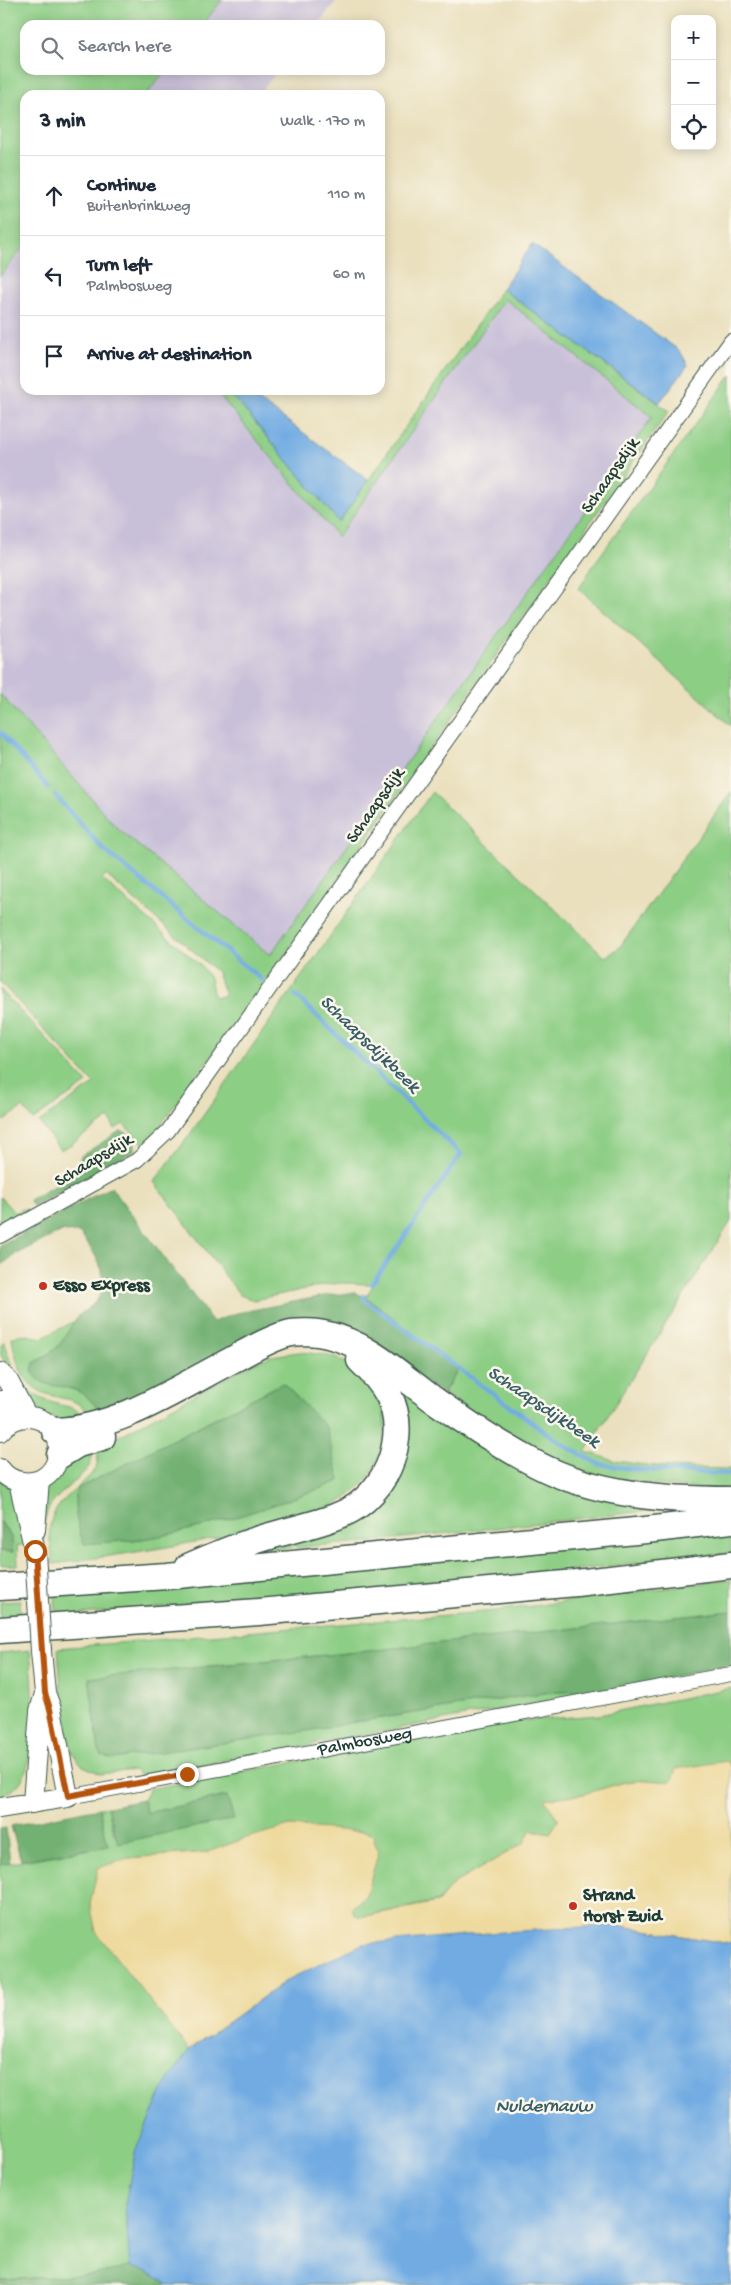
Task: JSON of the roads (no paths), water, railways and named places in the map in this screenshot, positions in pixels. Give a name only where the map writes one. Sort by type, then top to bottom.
[{"type":"highway","points":[[57,1443],[96,1424],[132,1411],[266,1343],[288,1334],[327,1334],[356,1345],[368,1352],[438,1403],[537,1465],[569,1477],[622,1492],[678,1500],[731,1500]]},
{"type":"highway","points":[[57,1443],[78,1444],[117,1432],[250,1361],[285,1348],[314,1345],[335,1350],[358,1359],[381,1380],[393,1404],[397,1427],[394,1458],[379,1484],[356,1507],[334,1517],[235,1546],[167,1576]]},
{"type":"highway","points":[[0,1587],[167,1576],[646,1530],[731,1520]]},
{"type":"highway","points":[[0,1630],[288,1609],[576,1583],[731,1565]]},
{"type":"street","name":"Schaapsdijk","points":[[0,1236],[137,1160],[168,1131],[731,341]]},
{"type":"street","points":[[0,1373],[8,1380],[27,1417]]},
{"type":"street","points":[[0,1401],[4,1427],[27,1417],[43,1421],[57,1443],[56,1466],[49,1475],[39,1481],[19,1482],[10,1479],[0,1469]]},
{"type":"street","points":[[39,1481],[34,1547],[41,1651],[45,1693],[68,1796]]},
{"type":"street","points":[[19,1482],[34,1547]]},
{"type":"street","name":"Palmbosweg","points":[[0,1808],[731,1674]]},
{"type":"street","points":[[33,1803],[40,1711],[45,1693]]},
{"type":"water","points":[[532,244],[680,351],[688,365],[659,403],[502,289]]},
{"type":"water","points":[[232,395],[252,395],[368,480],[339,522]]},
{"type":"water","name":"Nuldernauw","points":[[615,1925],[731,1944],[731,2285],[166,2285],[165,2282],[143,2270],[130,2267],[125,2204],[136,2149],[163,2089],[189,2050],[287,1980],[362,1944],[488,1933]]},
{"type":"waterway","name":"Schaapsdijkbeek","points":[[0,732],[48,787]]},
{"type":"waterway","name":"Schaapsdijkbeek","points":[[55,795],[103,849],[262,980]]},
{"type":"waterway","name":"Schaapsdijkbeek","points":[[295,995],[461,1154],[372,1284]]},
{"type":"waterway","name":"Schaapsdijkbeek","points":[[364,1296],[365,1300],[540,1428],[567,1447],[599,1464],[640,1470],[731,1474]]},
{"type":"place","name":"Esso Express","points":[[43,1286]]},
{"type":"place","name":"Strand Horst Zuid","points":[[573,1906]]}]
